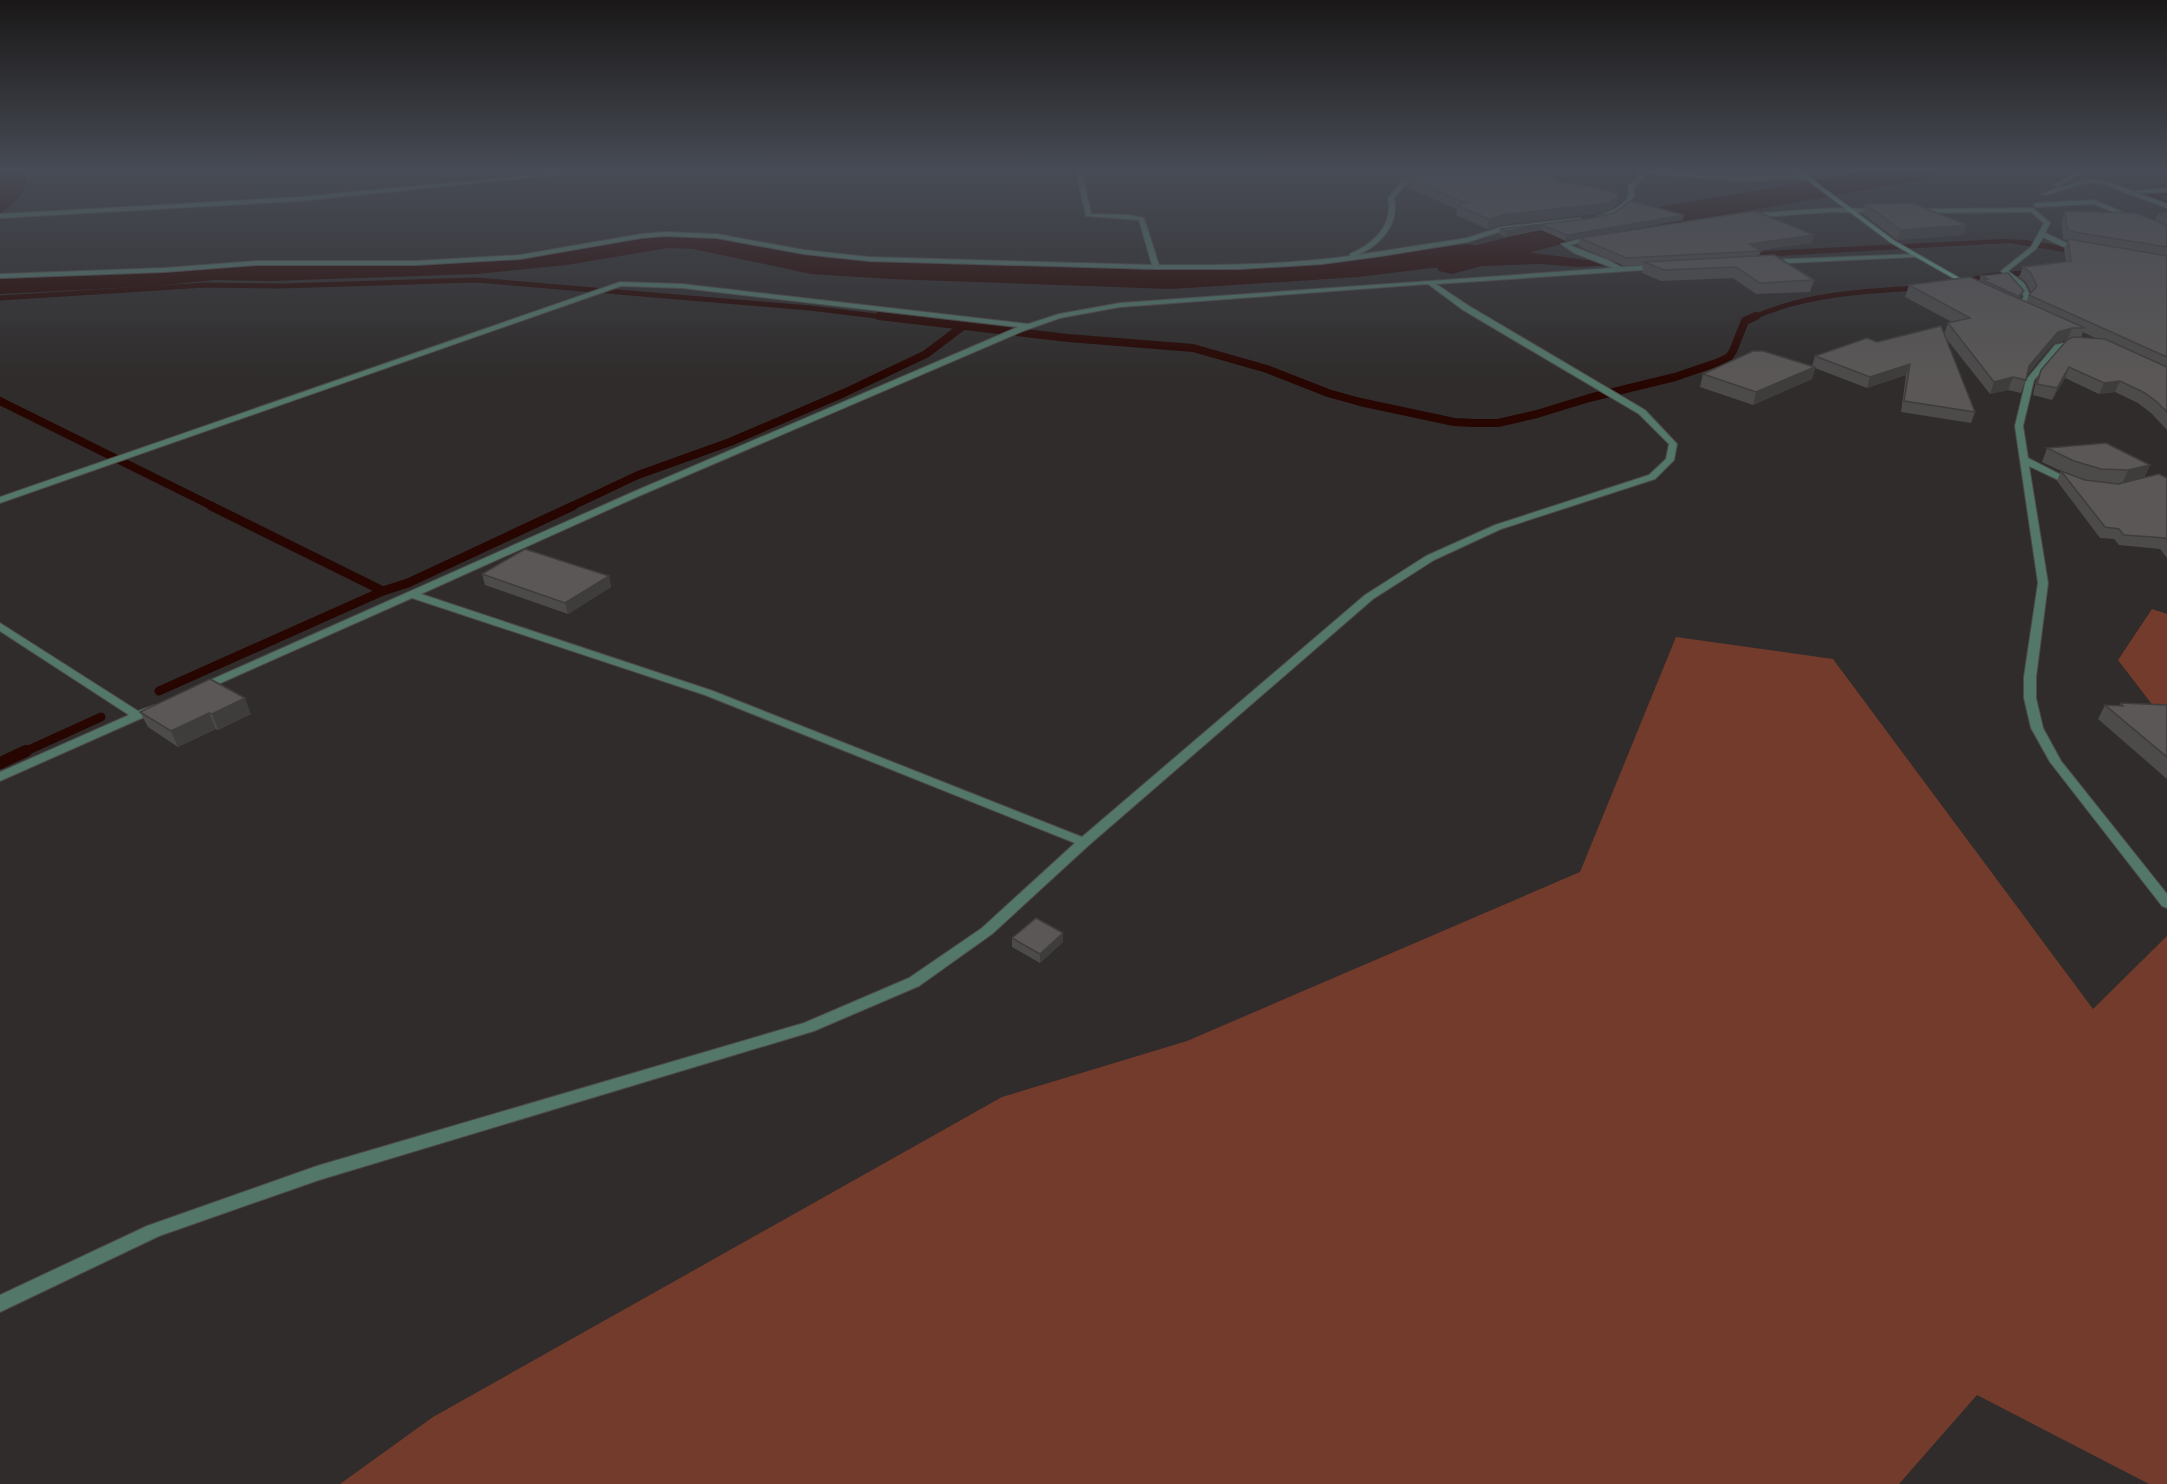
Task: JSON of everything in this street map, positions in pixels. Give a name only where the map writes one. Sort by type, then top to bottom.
[{"type":"main road","points":[[1891,240],[1956,279],[1981,290]]},
{"type":"main road","points":[[2008,303],[2029,312]]},
{"type":"street","points":[[0,276],[152,271],[257,263],[446,261],[520,257],[616,240]]},
{"type":"street","points":[[740,240],[804,252],[868,259],[1156,267],[1239,267],[1339,260],[1466,240]]},
{"type":"street","points":[[1148,240],[1156,267]]},
{"type":"street","points":[[1339,260],[1357,254],[1374,240]]},
{"type":"street","points":[[1585,240],[1564,244],[1571,249],[1605,259],[1617,267]]},
{"type":"street","points":[[2018,307],[2028,297],[2027,292],[2018,280],[2004,273],[2037,241],[2090,250]]},
{"type":"street","points":[[1761,262],[1911,253]]},
{"type":"street","points":[[191,693],[414,595],[646,489],[1029,326],[1085,310],[1120,305],[1617,267],[1666,267]]},
{"type":"street","points":[[0,1304],[153,1231],[306,1176],[819,1023],[914,982],[987,932],[1084,842],[1369,597],[1430,558],[1498,527],[1652,477],[1671,460],[1673,444],[1642,412],[1466,308],[1431,283]]},
{"type":"street","points":[[0,500],[620,284],[682,286],[1029,326]]},
{"type":"street","points":[[2086,345],[2068,344],[2058,347],[2030,380],[2019,426],[2043,583],[2030,677],[2030,698],[2037,728],[2056,762],[2167,903]]},
{"type":"street","points":[[2024,459],[2070,483],[2081,485]]},
{"type":"street","points":[[414,595],[709,693],[1084,842]]},
{"type":"street","points":[[0,626],[138,716]]},
{"type":"street","points":[[0,777],[170,702]]},
{"type":"shaded area","points":[[626,240],[730,240],[828,258],[1149,270],[1320,264],[1466,244],[1587,260],[1977,240],[2027,240],[2167,264],[2167,269],[2009,243],[1579,267],[1540,264],[1431,268],[1358,277],[1171,289],[811,274],[693,249],[668,248],[567,265],[476,274],[271,281],[215,280],[154,286],[0,294],[0,279],[161,272],[247,265],[445,263],[520,258]]},
{"type":"shaded area","points":[[2152,609],[2167,614],[2167,724],[2118,660]]},
{"type":"shaded area","points":[[1676,637],[1833,659],[2093,1009],[2167,936],[2167,1484],[2149,1484],[1977,1395],[1899,1484],[340,1484],[433,1417],[1002,1097],[1187,1041],[1580,872]]},
{"type":"building","points":[[1585,240],[1776,240],[1749,244],[1761,251],[1626,258]]},
{"type":"building","points":[[2068,240],[2167,256],[2167,357],[2029,295],[2037,286],[2030,272],[2023,267],[2071,261]]},
{"type":"building","points":[[2125,240],[2167,240],[2167,247]]},
{"type":"building","points":[[1774,255],[1814,280],[1760,283],[1736,267],[1664,270],[1644,262]]},
{"type":"building","points":[[2008,273],[2024,291],[2018,296],[1983,280],[1988,279],[1981,276]]},
{"type":"building","points":[[1970,277],[2085,328],[2072,328],[2058,332],[2029,366],[2026,380],[2013,377],[1994,382],[1948,323],[1970,318],[1909,285]]},
{"type":"building","points":[[1941,326],[1975,412],[1904,401],[1910,364],[1870,377],[1815,356],[1867,338],[1877,342]]},
{"type":"building","points":[[2073,337],[2105,339],[2167,367],[2167,412],[2143,392],[2120,381],[2104,383],[2069,367],[2057,388],[2037,384],[2041,370],[2067,340]]},
{"type":"building","points":[[1753,351],[1763,351],[1815,367],[1756,392],[1703,374]]},
{"type":"building","points":[[2106,443],[2150,465],[2128,470],[2101,469],[2074,461],[2047,448]]},
{"type":"building","points":[[2061,471],[2085,480],[2118,484],[2159,474],[2167,478],[2167,540],[2124,535],[2119,529],[2105,527]]},
{"type":"building","points":[[525,549],[609,576],[565,603],[482,574]]},
{"type":"building","points":[[210,679],[245,698],[171,731],[140,712]]},
{"type":"building","points":[[2121,703],[2167,705],[2167,757],[2105,705],[2123,706]]},
{"type":"building","points":[[1036,918],[1063,933],[1040,954],[1012,938]]},
{"type":"waterway","points":[[1452,263],[1536,240]]},
{"type":"waterway","points":[[1963,282],[1987,276],[2034,272]]},
{"type":"waterway","points":[[0,298],[206,285],[280,286],[476,280],[810,308],[892,318]]},
{"type":"waterway","points":[[1752,318],[1792,304],[1835,295],[1921,288]]},
{"type":"waterway","points":[[879,316],[1068,338],[1193,348],[1267,369],[1328,393],[1360,402],[1454,422],[1474,423],[1498,423],[1537,414],[1589,398],[1675,377],[1719,362],[1729,357],[1733,351],[1745,321],[1756,316]]},
{"type":"waterway","points":[[570,507],[638,475],[730,442],[844,393],[926,354],[963,326]]},
{"type":"waterway","points":[[0,401],[214,507]]},
{"type":"waterway","points":[[211,506],[383,591]]},
{"type":"waterway","points":[[383,591],[408,583],[573,506]]},
{"type":"waterway","points":[[159,691],[383,591]]},
{"type":"waterway","points":[[22,753],[101,717]]},
{"type":"waterway","points":[[0,763],[26,751]]}]
